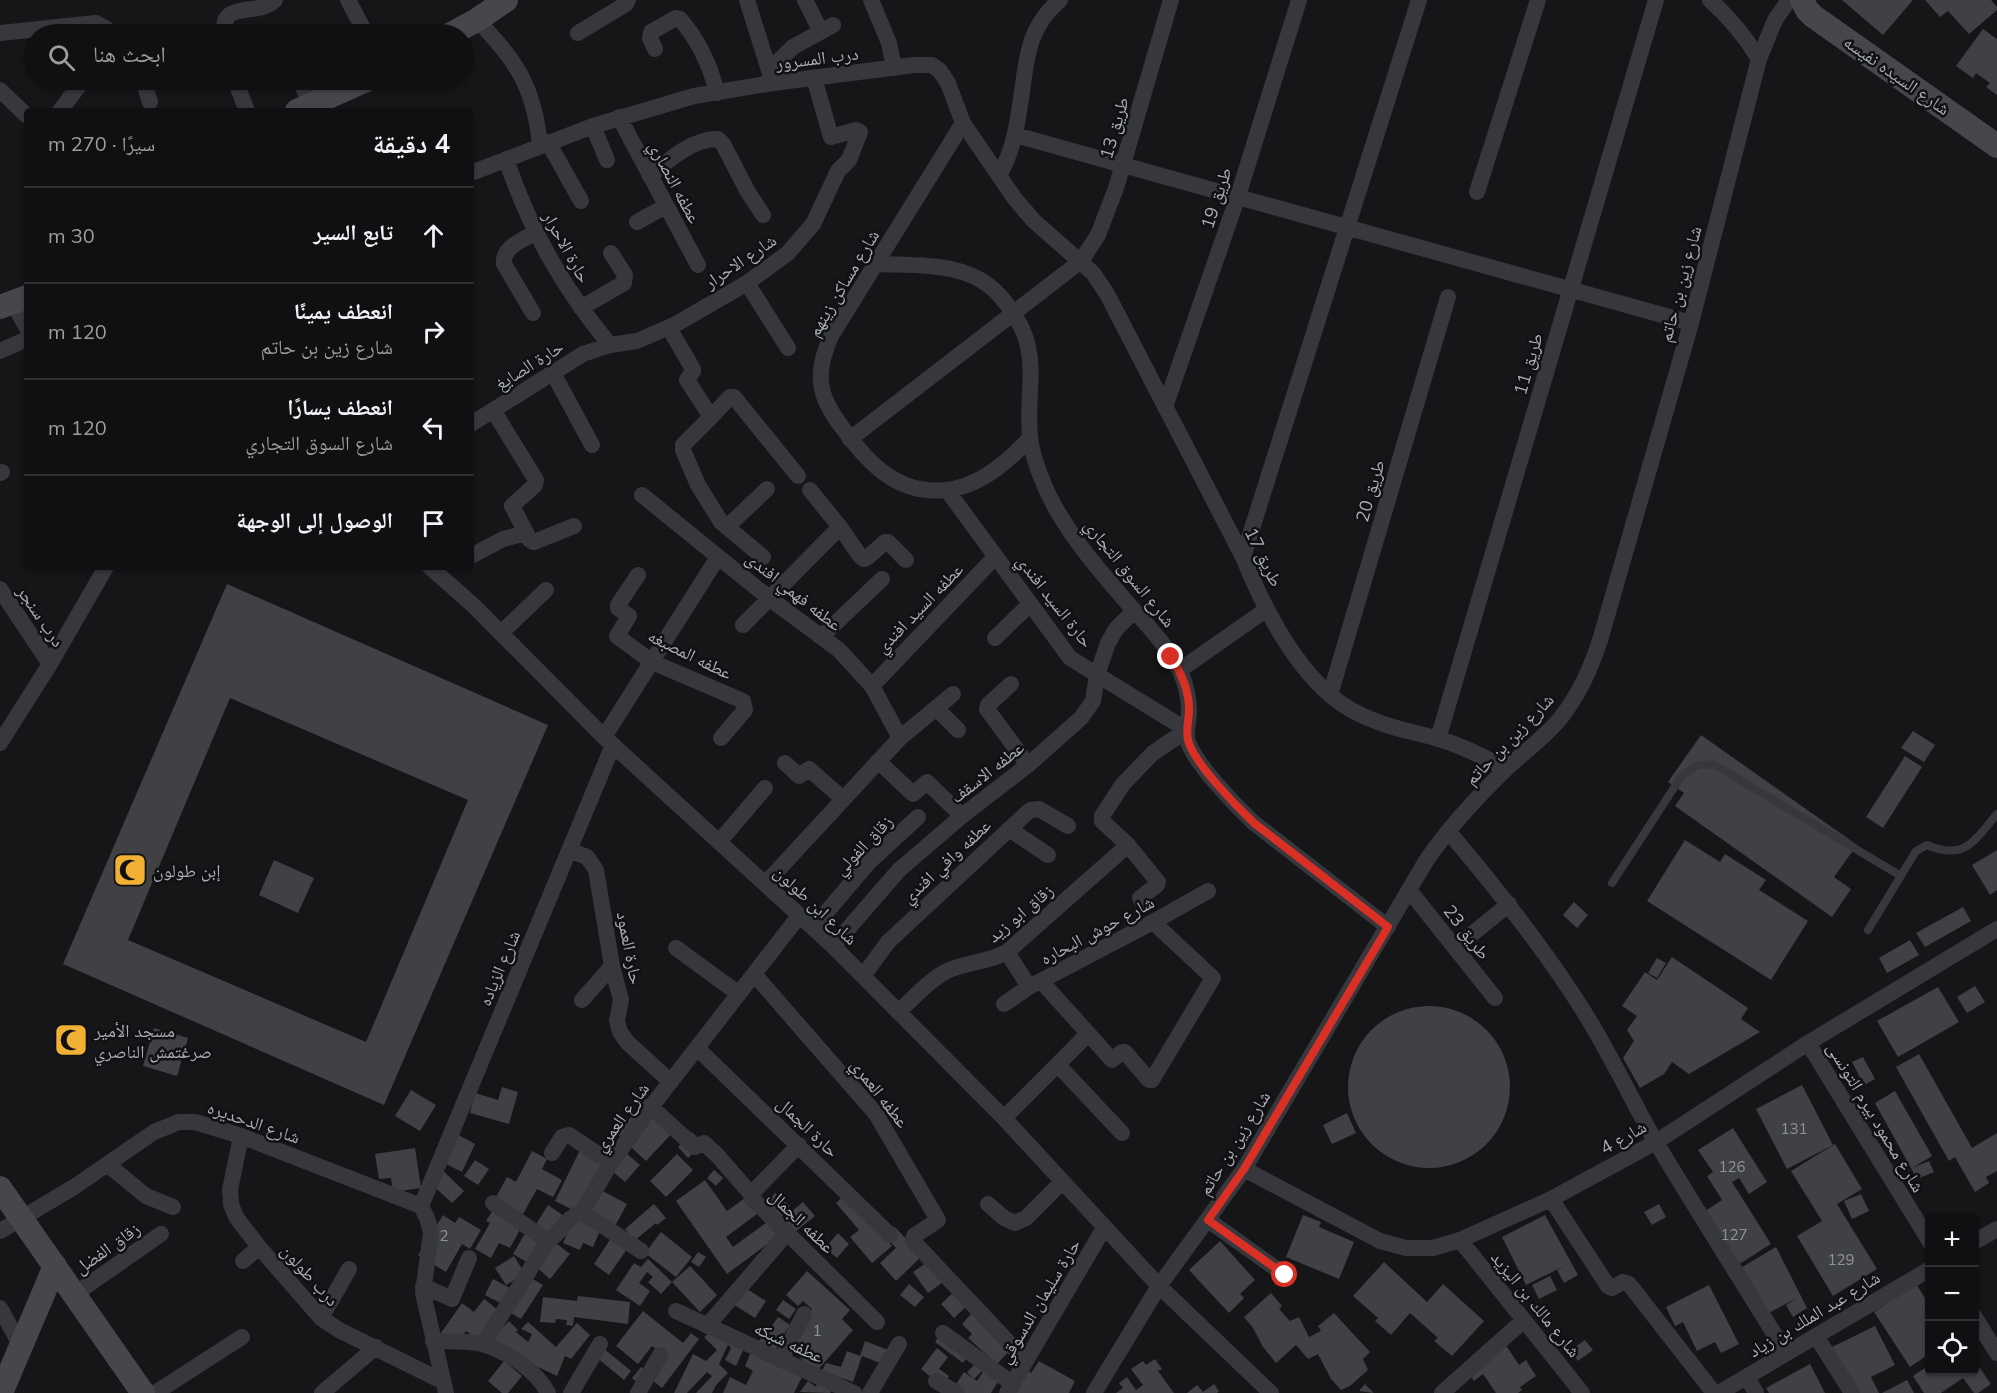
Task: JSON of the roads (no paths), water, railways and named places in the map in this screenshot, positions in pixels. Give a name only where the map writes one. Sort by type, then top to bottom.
[{"type":"street","points":[[224,24],[228,13],[268,5],[275,0]]},
{"type":"street","points":[[348,0],[361,24]]},
{"type":"street","points":[[470,24],[506,0]]},
{"type":"street","points":[[578,33],[626,4],[628,0]]},
{"type":"street","points":[[747,0],[771,76]]},
{"type":"street","points":[[771,76],[793,47],[826,28],[805,0]]},
{"type":"street","points":[[871,0],[889,43],[894,68]]},
{"type":"street","points":[[1000,174],[1010,156],[1015,135],[1028,47],[1045,16],[1060,0]]},
{"type":"street","name":"طريق 13","points":[[850,439],[1080,261],[1098,235],[1108,212],[1171,0]]},
{"type":"street","name":"طريق 19","points":[[1165,407],[1238,196],[1299,0]]},
{"type":"street","points":[[1243,557],[1419,0]]},
{"type":"street","points":[[1477,192],[1538,0]]},
{"type":"street","name":"طريق 11","points":[[1438,739],[1656,0]]},
{"type":"street","points":[[1710,0],[1746,37],[1759,59]]},
{"type":"street","name":"شارع زين بن حاتم","points":[[1094,1393],[1159,1286],[1244,1169],[1426,861],[1448,831],[1506,769],[1562,717],[1580,691],[1592,666],[1691,323],[1759,59],[1775,20],[1789,0]]},
{"type":"street","name":"شارع السيده نفيسه","points":[[1802,0],[1813,16],[1997,146]]},
{"type":"street","points":[[655,49],[650,38],[651,32],[676,18],[680,19],[691,32],[708,61],[717,93]]},
{"type":"street","points":[[477,20],[513,61],[528,88],[544,143],[580,201]]},
{"type":"street","points":[[0,33],[24,30]]},
{"type":"street","name":"درب المسرور","points":[[474,172],[544,143],[619,117],[694,96],[717,93],[771,76],[814,78],[923,64],[932,65],[940,71],[948,83],[963,123],[1015,199],[1034,221],[1080,261]]},
{"type":"street","name":"شارع الاحرار","points":[[610,345],[637,341],[669,328],[747,284],[788,254],[802,239],[813,224],[838,171],[849,160],[860,132],[856,130],[831,137],[814,78]]},
{"type":"street","points":[[0,90],[24,113]]},
{"type":"street","points":[[62,108],[76,90]]},
{"type":"street","points":[[146,90],[150,102]]},
{"type":"street","points":[[239,90],[245,108]]},
{"type":"street","points":[[301,90],[304,108],[344,90]]},
{"type":"street","name":"عطفه النصاري","points":[[619,117],[698,265]]},
{"type":"street","name":"شارع مساكن زينهم","points":[[963,123],[831,336],[824,353],[821,372],[822,391],[829,407],[850,439],[877,469],[893,480],[912,487],[947,490],[964,485],[993,471],[1030,438]]},
{"type":"street","points":[[593,126],[607,160]]},
{"type":"street","points":[[1015,135],[1691,323]]},
{"type":"street","points":[[650,176],[680,153],[714,138],[718,139],[763,215]]},
{"type":"street","name":"حارة الاحرار","points":[[506,159],[519,198],[551,263],[581,308],[610,345]]},
{"type":"street","points":[[637,222],[666,206]]},
{"type":"street","points":[[533,314],[504,264],[503,258],[509,249],[536,233]]},
{"type":"street","points":[[581,308],[624,284],[625,275],[611,253]]},
{"type":"street","name":"طريق 17","points":[[1080,261],[1093,273],[1107,294],[1243,557],[1267,609],[1305,669],[1330,695],[1354,712],[1379,723],[1469,749],[1506,769]]},
{"type":"street","name":"شارع السوق التجاري","points":[[877,264],[940,267],[962,271],[982,280],[999,295],[1013,313],[1024,332],[1030,352],[1032,373],[1030,438],[1042,479],[1067,525],[1102,574],[1155,634],[1180,670],[1189,700],[1186,730],[1190,746],[1198,760],[1240,810],[1388,927]]},
{"type":"street","points":[[747,284],[788,348]]},
{"type":"street","name":"طريق 20","points":[[1330,695],[1448,297]]},
{"type":"street","points":[[8,303],[24,324]]},
{"type":"street","points":[[669,328],[693,369],[687,380],[711,417]]},
{"type":"street","points":[[0,351],[24,340]]},
{"type":"street","name":"حارة الصايغ","points":[[474,422],[583,354],[610,345]]},
{"type":"street","points":[[553,373],[592,445]]},
{"type":"street","points":[[763,557],[721,522],[698,485],[682,448],[730,397],[734,397],[798,476]]},
{"type":"street","points":[[493,410],[536,480],[535,486],[513,505],[530,540],[534,542],[574,526]]},
{"type":"street","points":[[727,527],[767,489]]},
{"type":"street","points":[[810,490],[860,556],[867,557],[888,542],[906,560]]},
{"type":"street","name":"حارة السيد افندي","points":[[947,490],[1070,658],[1186,730]]},
{"type":"street","name":"عطفه فهمي افندى","points":[[642,495],[769,598],[839,650],[872,686],[900,738]]},
{"type":"street","points":[[743,625],[840,527]]},
{"type":"street","points":[[474,554],[503,539],[526,533]]},
{"type":"street","name":"شارع الزياده","points":[[421,1206],[569,850],[609,741],[652,662],[718,557]]},
{"type":"street","name":"عطفه السيد افندي","points":[[872,686],[995,557]]},
{"type":"street","points":[[0,743],[50,664],[104,570]]},
{"type":"street","name":"شارع ابن طولون","points":[[443,571],[501,633],[609,741],[833,946],[1004,1118],[1159,1286],[1271,1393]]},
{"type":"street","name":"عطفه المصبغه","points":[[638,575],[618,605],[618,608],[629,616],[617,636],[652,662],[743,701],[745,710],[721,738]]},
{"type":"street","points":[[821,637],[882,579]]},
{"type":"street","name":"درب سنجر","points":[[0,590],[50,664]]},
{"type":"street","points":[[501,633],[546,590]]},
{"type":"street","points":[[996,638],[1030,604]]},
{"type":"street","points":[[1180,670],[1267,609]]},
{"type":"street","name":"عطفه الاسقف","points":[[833,946],[899,870],[962,816],[1028,765],[1081,718],[1093,701],[1097,675],[1108,643],[1116,629],[1134,610]]},
{"type":"street","points":[[1011,684],[988,705],[987,709],[1028,765]]},
{"type":"street","points":[[765,884],[842,798],[900,738],[953,694]]},
{"type":"street","points":[[936,708],[958,730]]},
{"type":"street","points":[[1144,906],[1140,898],[1158,882],[1128,845],[1101,819],[1124,784],[1154,753],[1186,730]]},
{"type":"street","points":[[878,761],[913,794],[926,782],[962,816]]},
{"type":"street","points":[[785,763],[799,776],[810,769],[842,798]]},
{"type":"street","points":[[719,842],[765,788]]},
{"type":"street","name":"عطفه وافي افندي","points":[[863,976],[888,942],[1034,808],[1039,808],[1068,826]]},
{"type":"street","name":"زقاق الفولي","points":[[813,928],[869,862],[918,817]]},
{"type":"street","points":[[1009,829],[1048,855]]},
{"type":"street","points":[[1448,831],[1509,904],[1551,961],[1589,1019],[1656,1142],[1786,1353]]},
{"type":"street","name":"زقاق ابو زيد","points":[[898,1012],[937,978],[950,970],[995,959],[1007,952],[1128,845]]},
{"type":"street","name":"حارة العمود","points":[[569,850],[587,857],[596,870],[612,966],[621,1000],[617,1021],[620,1032],[628,1043],[671,1082]]},
{"type":"street","name":"طريق 23","points":[[1409,890],[1495,998]]},
{"type":"street","name":"شارع حوش البحاره","points":[[1004,1004],[1035,984],[1208,891]]},
{"type":"street","points":[[1455,948],[1509,904]]},
{"type":"street","name":"شارع العمري","points":[[483,1344],[548,1240],[558,1234],[573,1215],[582,1212],[611,1163],[651,1107],[800,916]]},
{"type":"street","points":[[1007,952],[1035,984],[1112,1060],[1125,1052],[1149,1080],[1152,1080],[1214,978],[1153,922]]},
{"type":"street","name":"شارع 4","points":[[1244,1169],[1380,1241],[1406,1248],[1433,1248],[1460,1240],[1551,1199],[1656,1142],[1808,1043],[1997,929]]},
{"type":"street","points":[[676,948],[739,994]]},
{"type":"street","points":[[582,1000],[612,966]]},
{"type":"street","name":"عطفه العمري","points":[[754,974],[863,1098],[896,1145],[938,1220],[914,1236],[913,1240],[1026,1361]]},
{"type":"street","points":[[1004,1118],[1088,1034]]},
{"type":"street","name":"شارع محمود بيرم التونسى","points":[[1808,1043],[1925,1235]]},
{"type":"street","name":"حارة الجمال","points":[[697,1048],[890,1235]]},
{"type":"street","points":[[1058,1065],[1122,1133]]},
{"type":"street","points":[[651,1107],[695,1147],[704,1143],[751,1194]]},
{"type":"street","name":"شارع الدحديره","points":[[0,1231],[74,1186],[154,1132],[179,1122],[195,1122],[241,1136],[421,1206]]},
{"type":"street","points":[[552,1153],[562,1137],[569,1135],[611,1163]]},
{"type":"street","name":"درب طولون","points":[[241,1136],[230,1190],[231,1204],[236,1217],[259,1247],[321,1318],[444,1387]]},
{"type":"street","name":"عطفه الجمال","points":[[799,1145],[751,1194],[752,1199],[877,1322]]},
{"type":"street","points":[[106,1164],[146,1196],[173,1207]]},
{"type":"street","points":[[988,1204],[1004,1218],[1015,1223],[1026,1218],[1062,1182]]},
{"type":"street","points":[[0,1188],[143,1393]]},
{"type":"street","points":[[1551,1199],[1608,1286],[1612,1288],[1623,1282],[1629,1284],[1714,1393]]},
{"type":"street","points":[[493,1203],[548,1240]]},
{"type":"street","points":[[421,1206],[431,1232],[423,1286],[444,1387]]},
{"type":"street","points":[[582,1212],[641,1251]]},
{"type":"street","points":[[1208,1220],[1285,1275]]},
{"type":"street","name":"حارة سليمان الدسوقي","points":[[1010,1388],[1104,1228]]},
{"type":"street","points":[[1979,1239],[1997,1229]]},
{"type":"street","points":[[707,1326],[787,1233]]},
{"type":"street","name":"زقاق الفضل","points":[[75,1294],[161,1234]]},
{"type":"street","name":"شارع مالك بن اليزيد","points":[[1460,1240],[1582,1393]]},
{"type":"street","points":[[243,1261],[259,1247]]},
{"type":"street","points":[[423,1286],[452,1299],[469,1258]]},
{"type":"street","points":[[2,1393],[55,1266]]},
{"type":"street","points":[[321,1318],[349,1269]]},
{"type":"street","name":"شارع عبد الملك بن زياد","points":[[1719,1393],[1925,1271]]},
{"type":"street","points":[[0,1308],[21,1346]]},
{"type":"street","name":"عطفه شبكه","points":[[676,1311],[854,1393]]},
{"type":"street","points":[[781,1360],[804,1314]]},
{"type":"street","points":[[1442,1393],[1524,1320]]},
{"type":"street","points":[[1977,1321],[1997,1353]]},
{"type":"street","points":[[943,1333],[1010,1388]]},
{"type":"street","points":[[1816,1336],[1852,1393]]},
{"type":"street","points":[[155,1393],[242,1337]]},
{"type":"street","points":[[433,1341],[483,1344],[513,1358],[530,1370],[548,1393]]},
{"type":"street","points":[[571,1393],[600,1344]]},
{"type":"street","points":[[870,1393],[899,1344]]},
{"type":"street","points":[[322,1393],[376,1347]]},
{"type":"street","points":[[638,1393],[660,1355]]},
{"type":"street","points":[[1747,1377],[1756,1393]]},
{"type":"street","points":[[936,1381],[957,1393]]},
{"type":"lane","points":[[1612,883],[1681,777],[1701,763],[1715,765],[1901,876]]},
{"type":"lane","points":[[1868,930],[1916,851],[1927,846],[1954,852],[1965,849],[1997,814]]},
{"type":"place","name":"إبن طولون","points":[[130,870]]},
{"type":"place","name":"مسجد الأمير صرغتمش الناصري","points":[[71,1040]]}]
